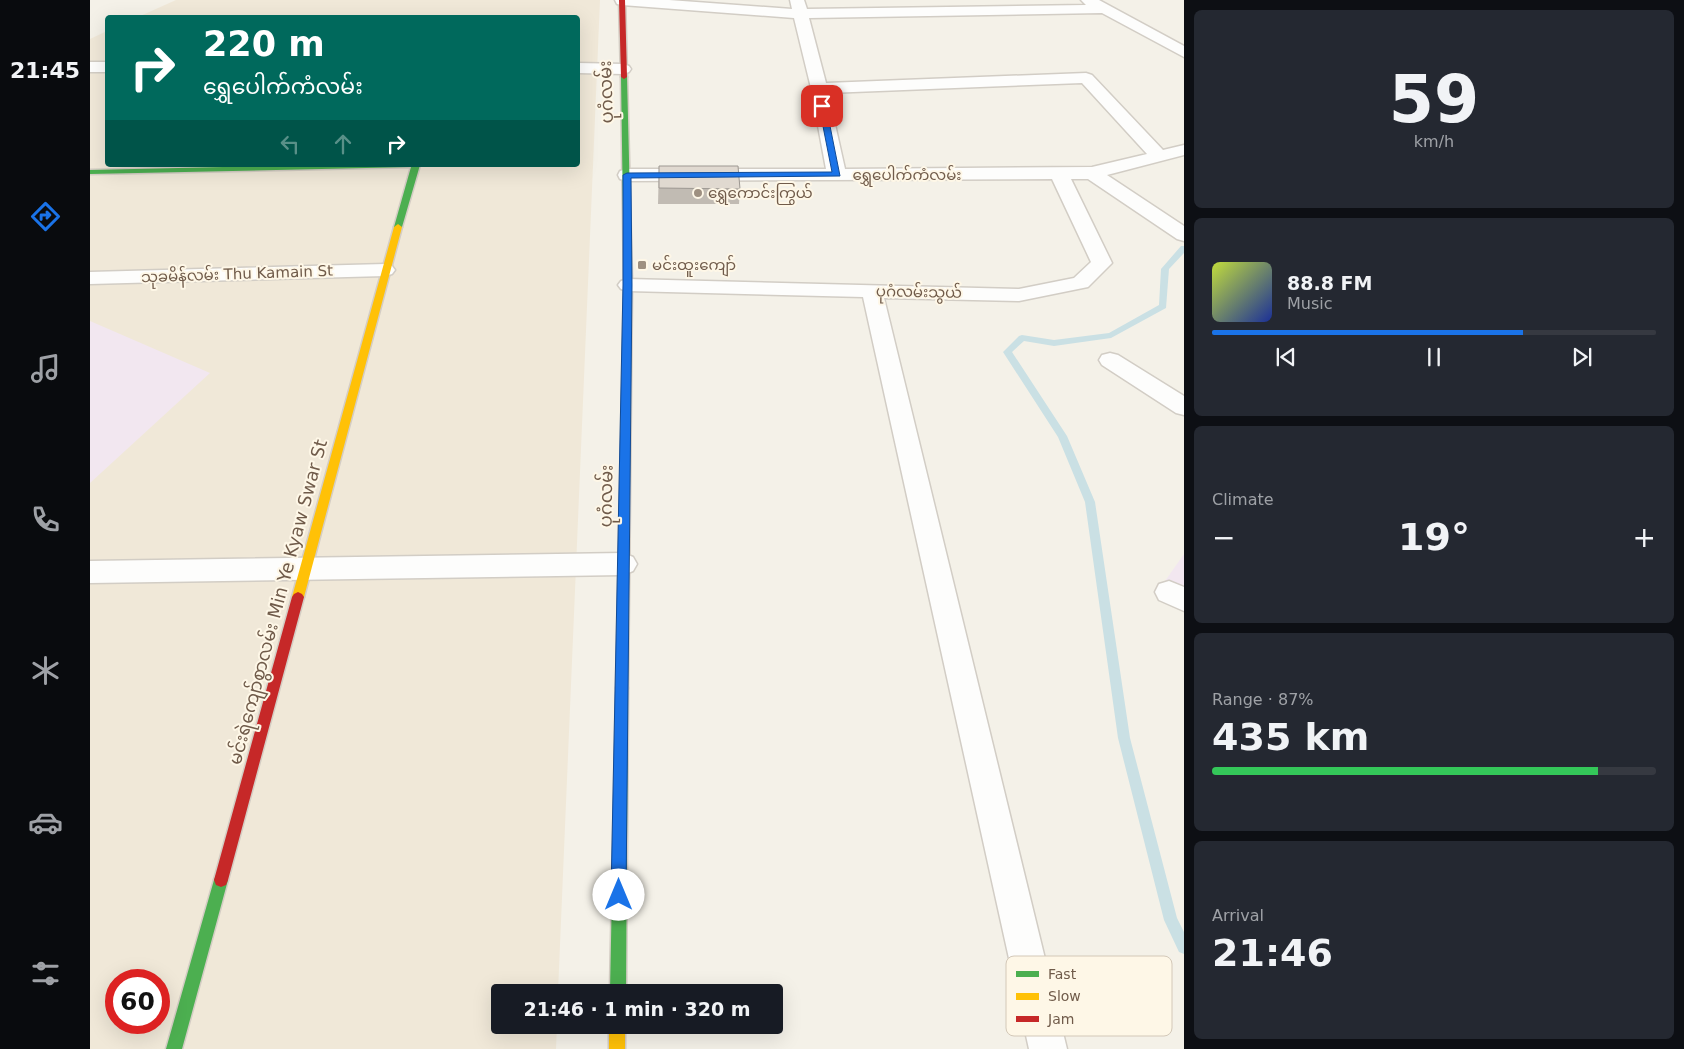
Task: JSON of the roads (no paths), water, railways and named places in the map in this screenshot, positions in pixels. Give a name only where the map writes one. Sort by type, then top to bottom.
[{"type":"main road","name":"ပုဂံလမ်း","points":[[618,984],[622,564],[628,285],[622,1]]},
{"type":"main road","points":[[90,172],[323,167]]},
{"type":"main road","name":"မင်းရဲကျော်စွာလမ်း Min Ye Kyaw Swar St","points":[[174,1049],[306,569],[385,270],[415,167]]},
{"type":"main road","points":[[617,1034],[617,1049]]},
{"type":"street","points":[[1087,0],[1184,52]]},
{"type":"street","points":[[622,1],[799,7],[1104,9]]},
{"type":"street","points":[[799,7],[819,88],[837,175]]},
{"type":"street","points":[[90,67],[105,67]]},
{"type":"street","points":[[580,68],[623,68]]},
{"type":"street","points":[[819,88],[1086,78],[1159,156]]},
{"type":"street","name":"ရွှေပေါက်ကံလမ်း","points":[[627,175],[1092,173],[1184,150]]},
{"type":"street","points":[[1092,173],[1184,235]]},
{"type":"street","name":"ပုဂံလမ်းသွယ်","points":[[628,285],[1019,295],[1081,283],[1102,262],[1059,174]]},
{"type":"street","name":"သုခမိန်လမ်း Thu Kamain St","points":[[90,278],[385,270]]},
{"type":"street","points":[[872,291],[1026,956]]},
{"type":"street","points":[[1110,360],[1184,407]]},
{"type":"street","points":[[90,572],[622,564]]},
{"type":"street","points":[[1045,1036],[1048,1049]]},
{"type":"waterway","points":[[1184,248],[1165,269],[1163,306],[1111,335],[1054,343],[1022,338],[1007,352],[1062,436],[1090,502],[1124,738],[1171,920],[1184,947]]},
{"type":"place","name":"ရွှေကောင်းကြွယ်","points":[[698,193]]},
{"type":"place","name":"မင်းထူးကျော်","points":[[642,265]]}]
